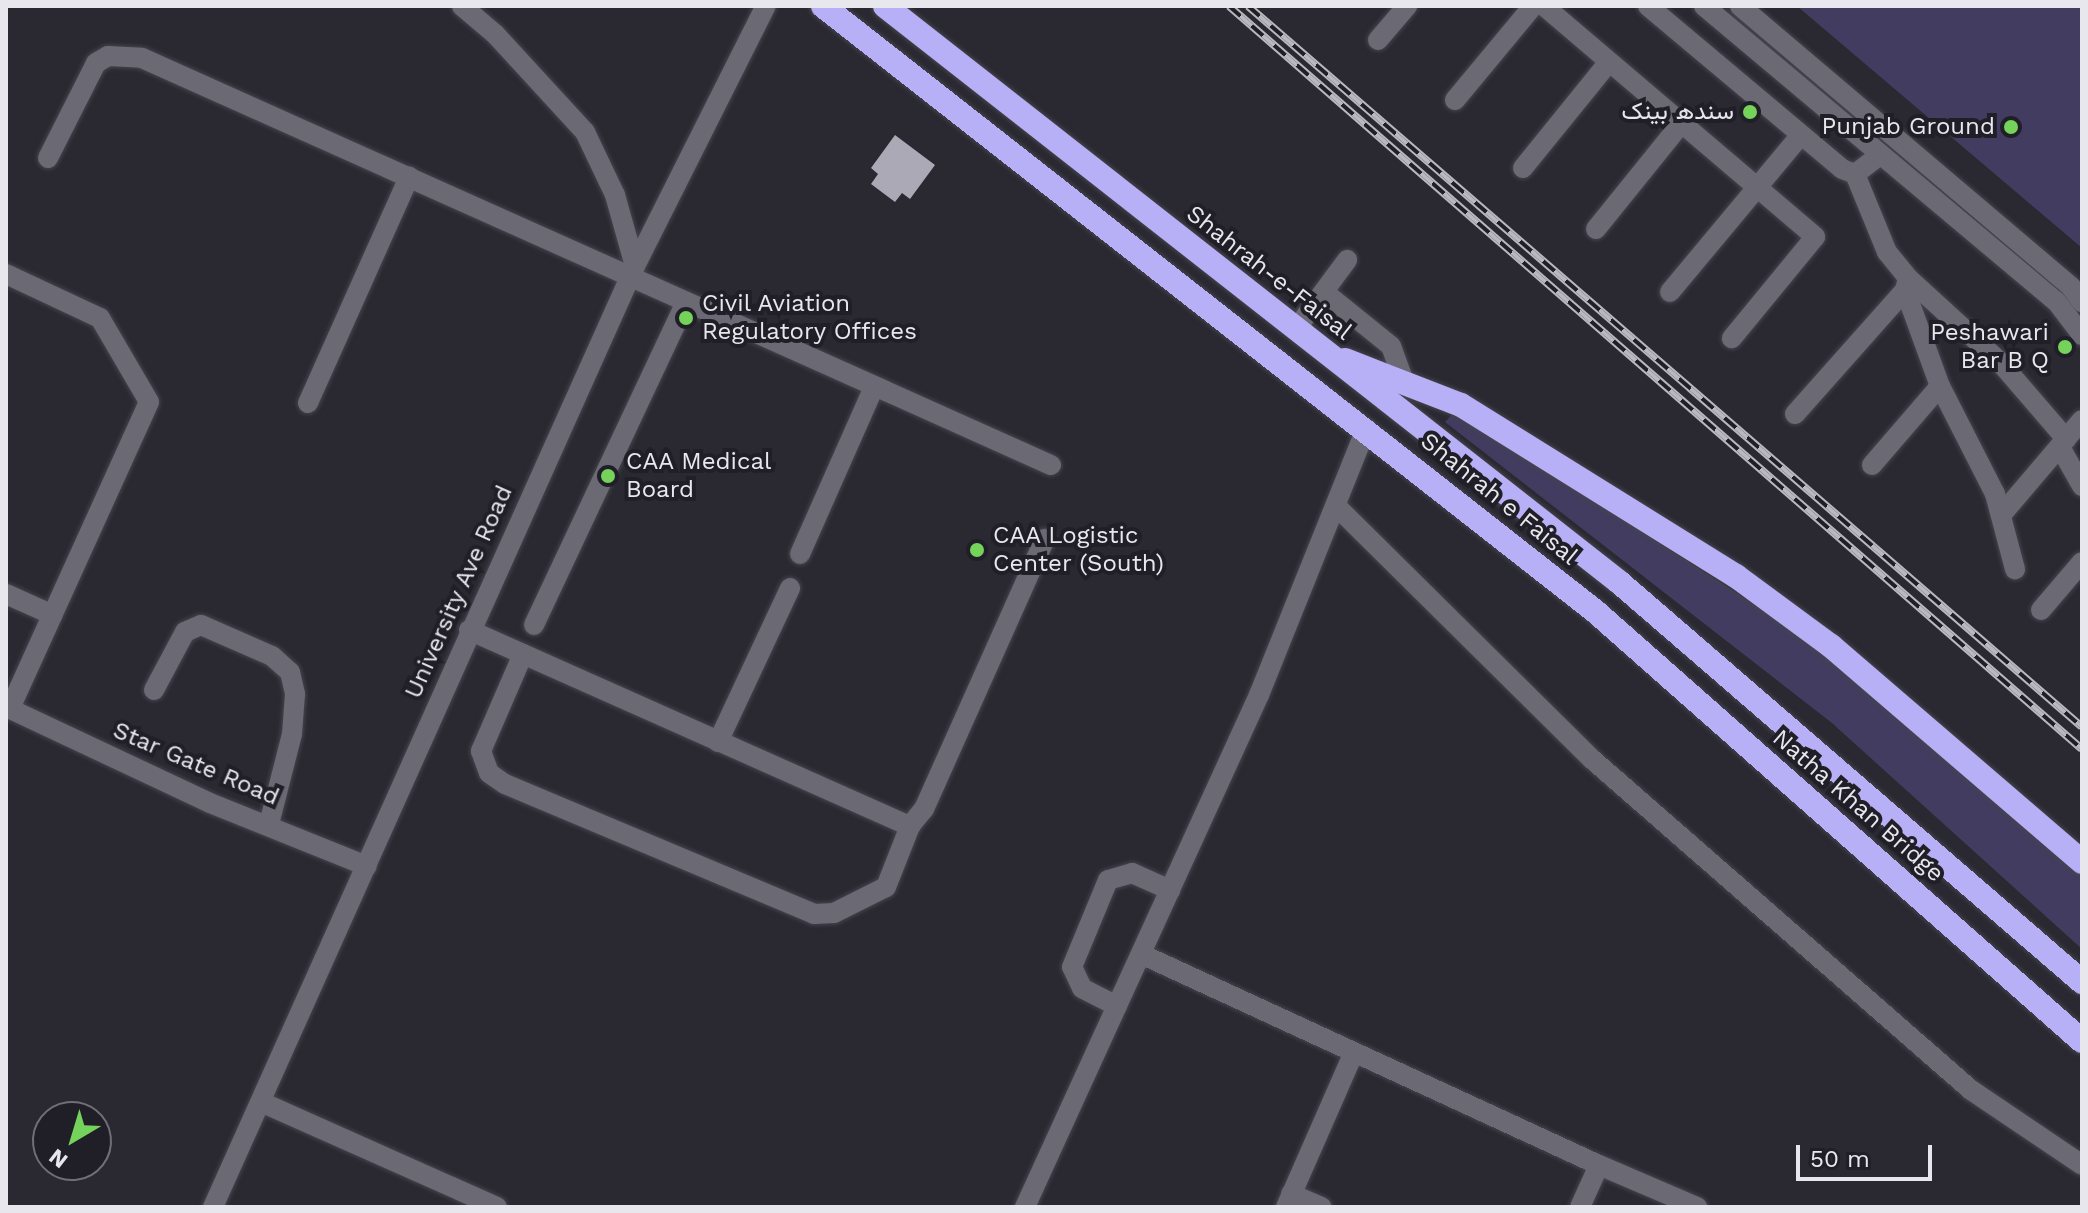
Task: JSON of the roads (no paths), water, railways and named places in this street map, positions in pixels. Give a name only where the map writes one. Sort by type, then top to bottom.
[{"type":"highway","points":[[823,6],[1366,429]]},
{"type":"highway","name":"Shahrah-e-Faisal","points":[[885,6],[1619,582]]},
{"type":"highway","points":[[1328,354],[1403,379],[1461,405],[1736,576],[1831,646],[2082,862]]},
{"type":"highway","name":"Shahrah e Faisal","points":[[1366,429],[1596,612]]},
{"type":"highway","name":"Natha Khan Bridge","points":[[1619,582],[2082,982]]},
{"type":"highway","name":"Natha Khan Bridge","points":[[1596,612],[2082,1041]]},
{"type":"street","points":[[462,6],[495,34],[585,132],[615,195],[633,271]]},
{"type":"street","name":"University Ave Road","points":[[213,1207],[367,866],[469,630],[633,271],[766,6]]},
{"type":"street","points":[[1378,40],[1407,6]]},
{"type":"street","points":[[1455,100],[1533,6]]},
{"type":"street","points":[[1544,6],[1815,237],[1732,338]]},
{"type":"street","points":[[1648,6],[1799,137],[1855,174],[1887,252],[1906,284],[1940,386],[2002,514],[2015,569]]},
{"type":"street","points":[[1704,6],[2056,301],[2082,335]]},
{"type":"street","points":[[1740,6],[2071,287],[2082,302]]},
{"type":"street","points":[[48,158],[86,75],[108,56],[127,55],[633,271],[686,302],[873,389],[1051,465]]},
{"type":"street","points":[[1523,168],[1608,63]]},
{"type":"street","points":[[1596,229],[1680,125]]},
{"type":"street","points":[[1670,292],[1754,186],[1799,137]]},
{"type":"street","points":[[1855,174],[1880,155]]},
{"type":"street","points":[[308,403],[409,177]]},
{"type":"street","points":[[1296,329],[1347,260]]},
{"type":"street","points":[[6,274],[100,318],[149,402],[8,708]]},
{"type":"street","points":[[1795,414],[1906,284]]},
{"type":"street","points":[[1906,284],[1999,361],[2063,443],[2082,486]]},
{"type":"street","points":[[1324,292],[1391,346],[1403,379]]},
{"type":"street","points":[[534,625],[686,302]]},
{"type":"street","points":[[1872,465],[1940,386]]},
{"type":"street","points":[[800,554],[873,389]]},
{"type":"street","points":[[2002,514],[2082,420]]},
{"type":"street","points":[[1025,1207],[1259,695],[1366,429]]},
{"type":"street","points":[[1336,506],[1593,760],[1971,1090],[2082,1165]]},
{"type":"street","points":[[523,654],[481,751],[489,773],[505,784],[814,914],[834,913],[886,887],[910,826],[924,809],[1045,539]]},
{"type":"street","points":[[2041,610],[2082,562]]},
{"type":"street","points":[[718,742],[790,588]]},
{"type":"street","points":[[6,594],[53,615]]},
{"type":"street","points":[[154,690],[185,632],[201,625],[272,656],[290,672],[295,694],[292,734],[269,824]]},
{"type":"street","points":[[469,630],[910,826]]},
{"type":"street","name":"Star Gate Road","points":[[8,708],[210,803],[269,824],[367,866]]},
{"type":"street","points":[[1117,1006],[1082,988],[1073,976],[1108,880],[1132,873],[1170,890]]},
{"type":"street","points":[[1141,954],[1697,1207]]},
{"type":"street","points":[[1321,1207],[1288,1200],[1354,1052]]},
{"type":"street","points":[[261,1102],[497,1207]]},
{"type":"street","points":[[1580,1207],[1599,1165]]},
{"type":"railway","points":[[1229,6],[2082,749]]},
{"type":"railway","points":[[1248,6],[2082,727]]},
{"type":"place","name":"سندھ بینک","points":[[1750,112]]},
{"type":"place","name":"Punjab Ground","points":[[2011,127]]},
{"type":"place","name":"Civil Aviation Regulatory Offices","points":[[686,318]]},
{"type":"place","name":"Peshawari Bar B Q","points":[[2065,347]]},
{"type":"place","name":"CAA Medical Board","points":[[608,476]]},
{"type":"place","name":"CAA Logistic Center (South)","points":[[977,550]]}]
